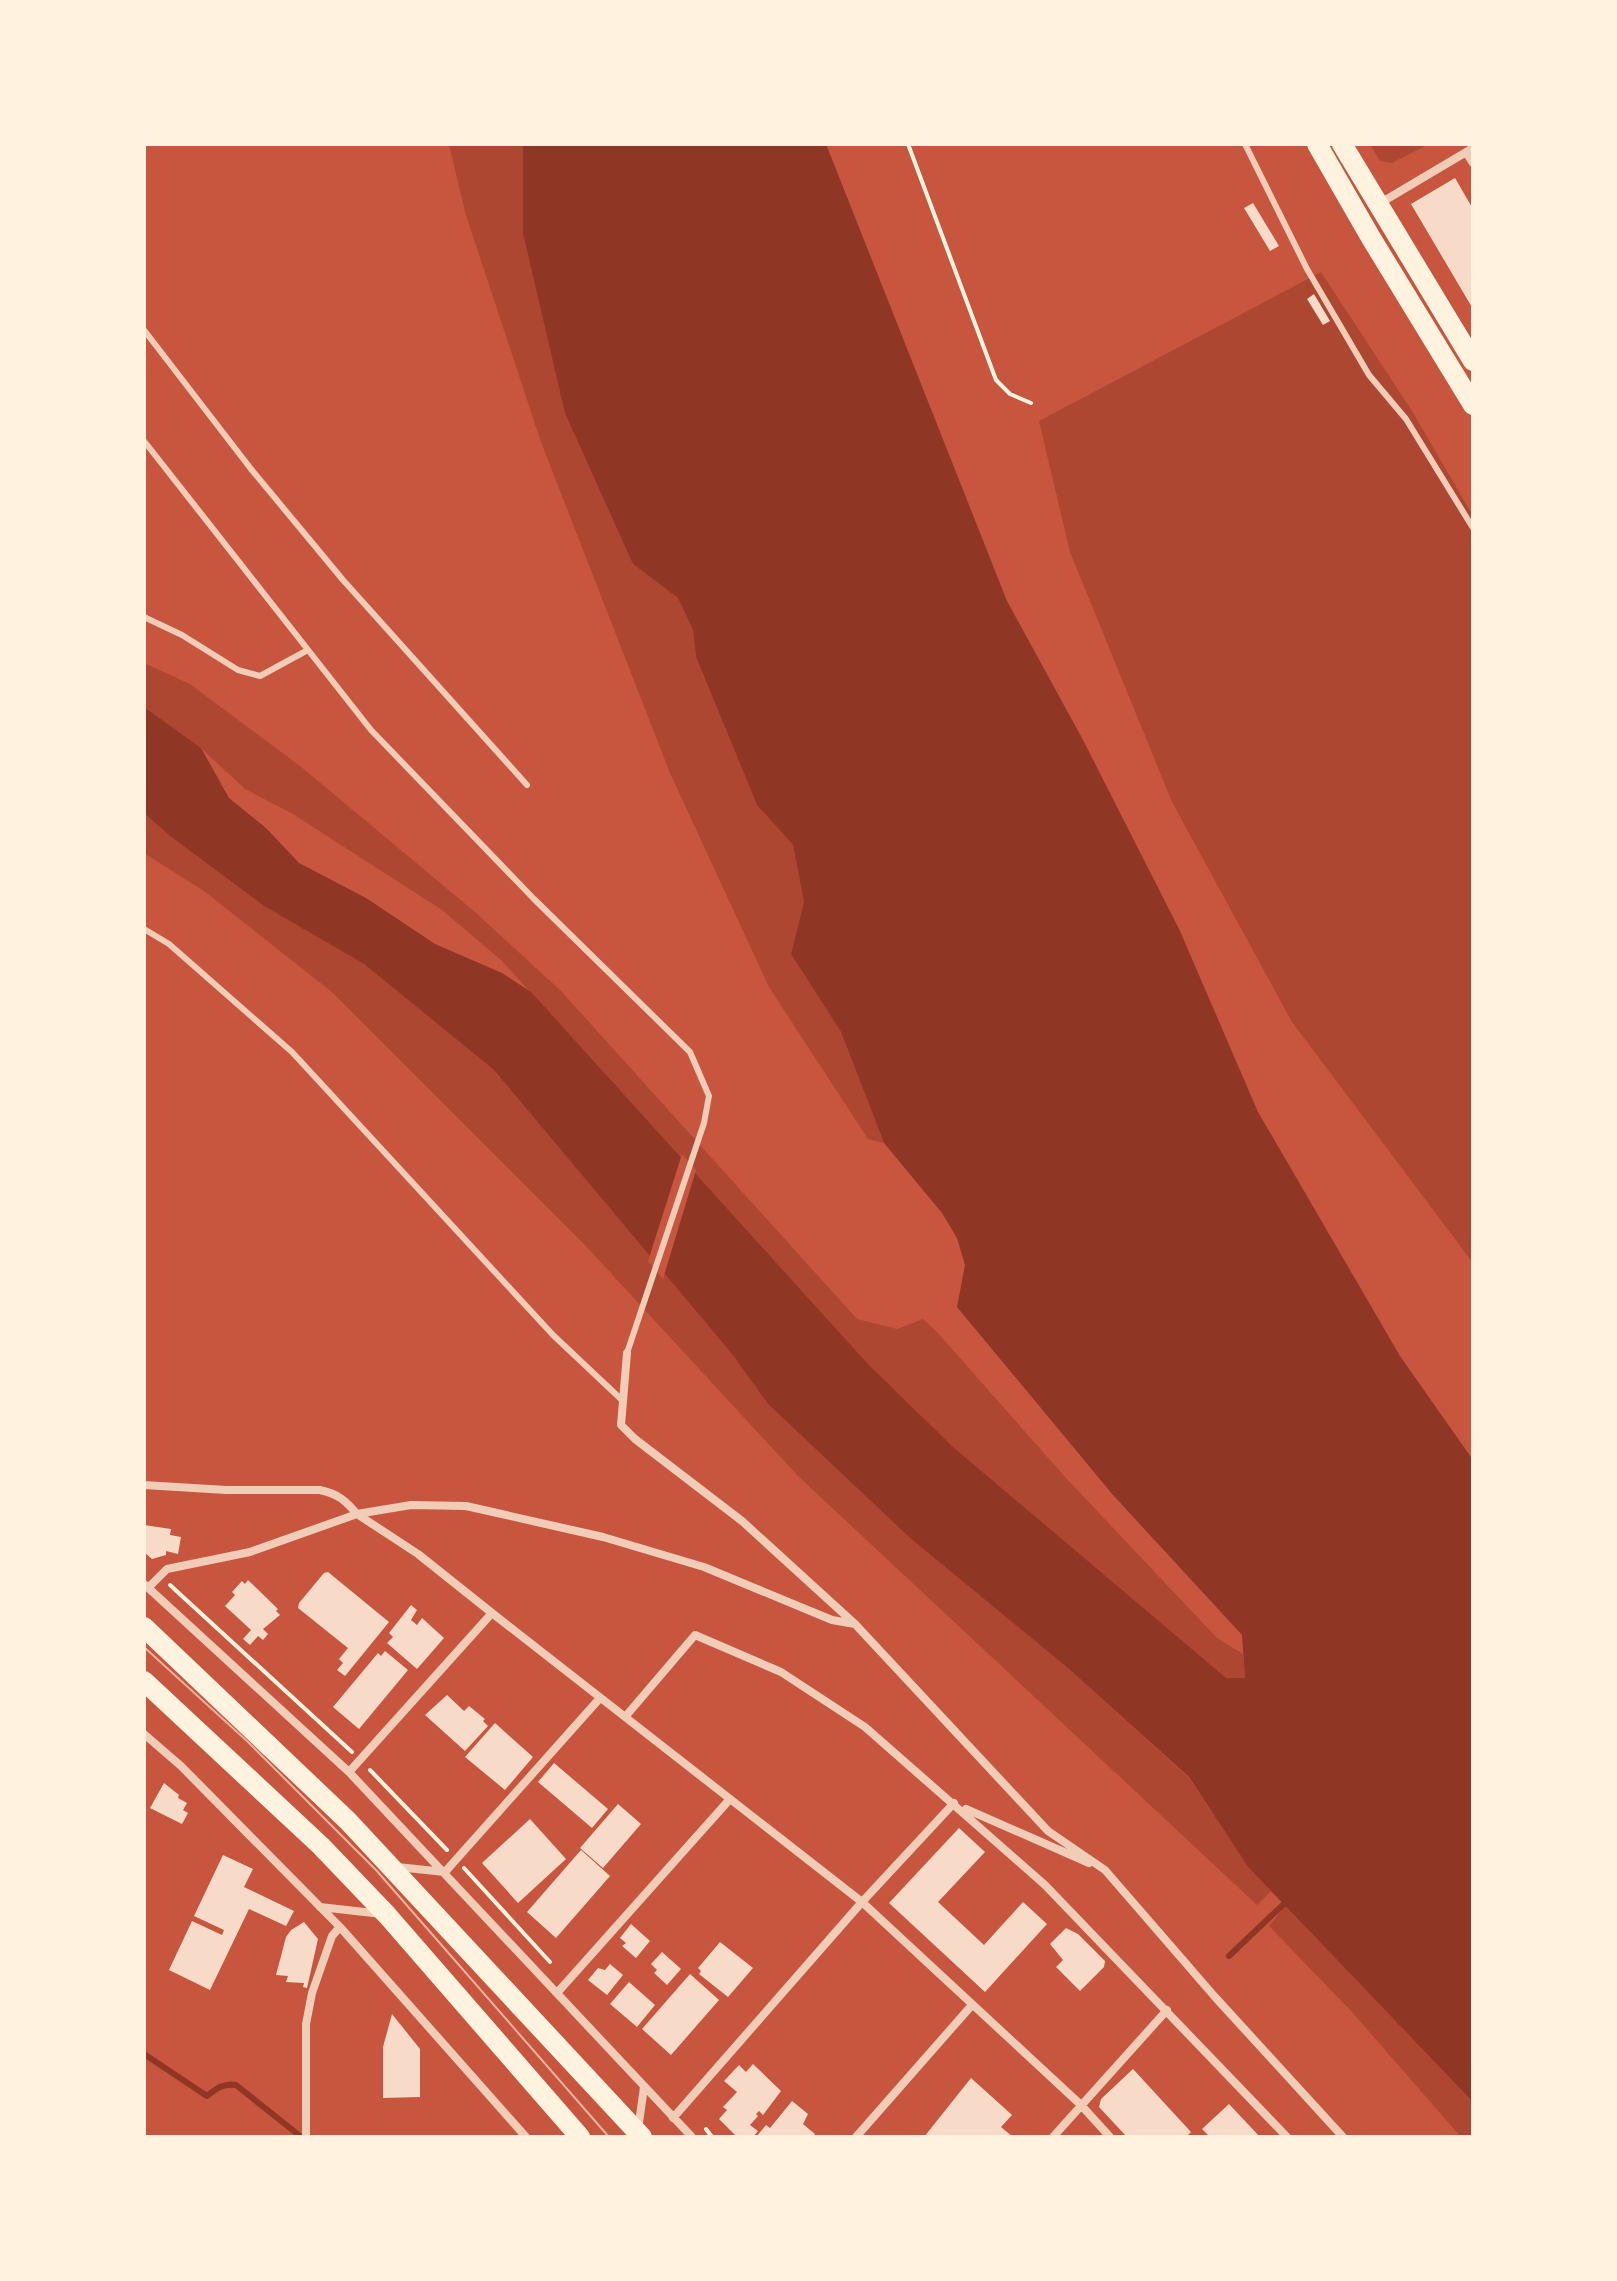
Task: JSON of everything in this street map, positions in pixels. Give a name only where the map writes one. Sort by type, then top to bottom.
[{"type":"main road","points":[[1317,144],[1473,405]]},
{"type":"main road","points":[[1342,144],[1473,361]]},
{"type":"main road","points":[[144,1627],[348,1821],[640,2135]]},
{"type":"main road","points":[[144,1681],[321,1846],[387,1915],[580,2137]]},
{"type":"street","points":[[1359,216],[1470,150],[1473,163]]},
{"type":"street","points":[[627,1353],[621,1425],[742,1521],[855,1624],[1048,1831],[1105,1870],[1343,2137]]},
{"type":"street","points":[[144,1485],[226,1490],[320,1490],[343,1498],[357,1514],[418,1554],[862,1902],[1081,2105],[1110,2137]]},
{"type":"street","points":[[692,2137],[349,1772],[146,1586],[167,1569],[250,1552],[357,1514],[411,1505],[466,1506],[603,1537],[675,1558],[832,1620],[855,1624]]},
{"type":"street","points":[[349,1772],[492,1613]]},
{"type":"street","points":[[625,1717],[695,1635],[781,1672],[865,1727],[1045,1885],[1287,2137]]},
{"type":"street","points":[[445,1872],[600,1698]]},
{"type":"street","points":[[144,1734],[181,1766],[340,1927],[526,2137]]},
{"type":"street","points":[[557,1993],[730,1799]]},
{"type":"street","points":[[952,1802],[1105,1870]]},
{"type":"street","points":[[673,2118],[952,1802]]},
{"type":"street","points":[[388,1865],[445,1872]]},
{"type":"street","points":[[320,1907],[387,1915]]},
{"type":"street","points":[[306,2137],[306,2024],[312,1993],[332,1936],[340,1927]]},
{"type":"street","points":[[856,2137],[972,2005]]},
{"type":"street","points":[[1053,2137],[1167,2010]]},
{"type":"street","points":[[640,2135],[644,2087]]},
{"type":"lane","points":[[1245,144],[1307,269],[1369,375],[1406,419],[1473,528]]},
{"type":"lane","points":[[144,330],[251,469],[343,580],[527,785]]},
{"type":"lane","points":[[144,441],[371,730],[534,899],[690,1052],[709,1096],[704,1123],[627,1353]]},
{"type":"lane","points":[[144,617],[182,635],[238,670],[260,676],[306,651]]},
{"type":"lane","points":[[144,929],[169,944],[292,1052],[553,1335],[623,1401]]},
{"type":"path","points":[[908,144],[996,380],[1010,394],[1031,403]]},
{"type":"shaded area","points":[[449,144],[523,144],[524,233],[633,564],[678,598],[693,630],[696,657],[757,805],[793,845],[804,902],[791,954],[841,1032],[884,1143],[868,1139],[769,987],[670,773],[541,442],[465,212]]},
{"type":"shaded area","points":[[523,144],[826,144],[1007,601],[1083,740],[1180,931],[1258,1112],[1400,1356],[1473,1460],[1473,2102],[1248,1867],[1189,1777],[1069,1669],[910,1538],[768,1404],[732,1354],[494,1070],[364,964],[264,906],[144,813],[144,707],[201,748],[229,798],[266,828],[299,863],[366,898],[435,944],[502,973],[531,992],[868,1364],[952,1446],[1226,1678],[1245,1678],[1242,1635],[1113,1495],[957,1307],[965,1265],[957,1238],[942,1213],[884,1143],[841,1032],[791,954],[804,902],[793,845],[757,805],[696,657],[693,630],[678,598],[633,564],[565,413],[523,233]]},
{"type":"shaded area","points":[[1370,144],[1429,144],[1392,163],[1380,161]]},
{"type":"shaded area","points":[[1321,272],[1412,411],[1473,516],[1473,1263],[1292,1022],[1172,802],[1070,552],[1039,421]]},
{"type":"shaded area","points":[[144,663],[190,684],[300,766],[475,912],[561,991],[857,1319],[897,1329],[923,1319],[1066,1478],[1217,1638],[1243,1654],[1245,1678],[1226,1679],[952,1446],[868,1364],[502,961],[442,910],[293,814],[245,789],[201,748],[144,707]]},
{"type":"shaded area","points":[[144,813],[264,906],[364,964],[494,1070],[732,1354],[768,1404],[910,1538],[1069,1669],[1189,1778],[1248,1867],[1271,1891],[1257,1905],[798,1476],[584,1244],[333,993],[204,891],[144,853]]},
{"type":"shaded area","points":[[1285,1906],[1473,2102],[1473,2137],[1461,2137],[1352,2012],[1269,1926]]},
{"type":"pier","points":[[682,1154],[696,1170],[663,1279],[648,1261]]},
{"type":"building","points":[[1455,178],[1473,209],[1473,309],[1411,204]]},
{"type":"building","points":[[1253,203],[1279,246],[1270,251],[1244,208]]},
{"type":"building","points":[[1314,294],[1330,321],[1323,325],[1307,299]]},
{"type":"building","points":[[144,1525],[171,1529],[170,1535],[181,1537],[178,1554],[166,1551],[166,1555],[152,1559],[144,1552]]},
{"type":"building","points":[[328,1572],[389,1622],[345,1676],[337,1670],[343,1663],[339,1659],[348,1648],[298,1608],[324,1573]]},
{"type":"building","points":[[248,1580],[278,1609],[276,1611],[280,1615],[263,1629],[268,1634],[263,1640],[258,1636],[250,1645],[243,1639],[251,1630],[225,1606],[235,1595],[232,1592],[242,1581],[245,1584]]},
{"type":"building","points":[[411,1605],[417,1610],[411,1620],[417,1625],[422,1618],[444,1638],[417,1669],[387,1643],[393,1637],[389,1633]]},
{"type":"building","points":[[385,1651],[408,1670],[359,1729],[333,1707],[378,1653],[381,1656]]},
{"type":"building","points":[[447,1695],[464,1711],[469,1706],[485,1719],[483,1721],[488,1726],[465,1751],[425,1715]]},
{"type":"building","points":[[495,1723],[533,1757],[505,1790],[465,1757]]},
{"type":"building","points":[[554,1763],[608,1809],[592,1828],[538,1782]]},
{"type":"building","points":[[164,1783],[187,1803],[183,1810],[188,1813],[182,1824],[150,1808]]},
{"type":"building","points":[[618,1804],[641,1824],[603,1868],[580,1848]]},
{"type":"building","points":[[530,1819],[566,1859],[518,1903],[482,1863]]},
{"type":"building","points":[[959,1828],[985,1852],[938,1902],[984,1945],[1023,1902],[1047,1924],[985,1992],[889,1903]]},
{"type":"building","points":[[581,1850],[610,1876],[556,1938],[527,1912]]},
{"type":"building","points":[[223,1855],[253,1869],[244,1887],[294,1911],[286,1926],[249,1909],[210,1990],[169,1970],[192,1921],[222,1935],[224,1930],[194,1916]]},
{"type":"building","points":[[304,1922],[318,1939],[307,1988],[303,1987],[304,1983],[286,1982],[288,1976],[276,1975],[286,1937]]},
{"type":"building","points":[[631,1924],[650,1941],[636,1958],[622,1946],[626,1943],[620,1938]]},
{"type":"building","points":[[1066,1928],[1078,1934],[1105,1961],[1104,1967],[1080,1991],[1056,1967],[1063,1960],[1050,1944]]},
{"type":"building","points":[[720,1942],[753,1968],[728,1997],[699,1974],[701,1971],[698,1968]]},
{"type":"building","points":[[662,1952],[681,1969],[667,1985],[654,1973],[657,1970],[651,1964]]},
{"type":"building","points":[[610,1964],[623,1975],[607,1995],[588,1980],[598,1968],[605,1970]]},
{"type":"building","points":[[690,1974],[719,2000],[671,2055],[642,2029]]},
{"type":"building","points":[[629,1982],[655,2005],[637,2027],[610,2004]]},
{"type":"building","points":[[392,2014],[420,2049],[420,2097],[383,2098],[383,2047]]},
{"type":"building","points":[[753,2064],[781,2091],[763,2115],[759,2111],[756,2114],[758,2116],[750,2125],[758,2131],[753,2137],[737,2137],[719,2119],[727,2110],[723,2107],[737,2092],[724,2081],[739,2065],[746,2072]]},
{"type":"building","points":[[1133,2069],[1191,2132],[1186,2137],[1127,2137],[1099,2107],[1101,2099]]},
{"type":"building","points":[[971,2078],[1012,2115],[1001,2127],[1013,2137],[924,2137]]},
{"type":"building","points":[[792,2101],[808,2114],[803,2124],[815,2134],[813,2137],[756,2137],[766,2125],[770,2128]]},
{"type":"building","points":[[1229,2104],[1260,2137],[1210,2137],[1202,2129]]},
{"type":"waterway","points":[[1229,1956],[1287,1901]]},
{"type":"waterway","points":[[144,2054],[207,2096],[223,2086],[236,2085],[300,2136]]},
{"type":"tram line","points":[[144,1647],[248,1742],[376,1870],[609,2137]]}]
